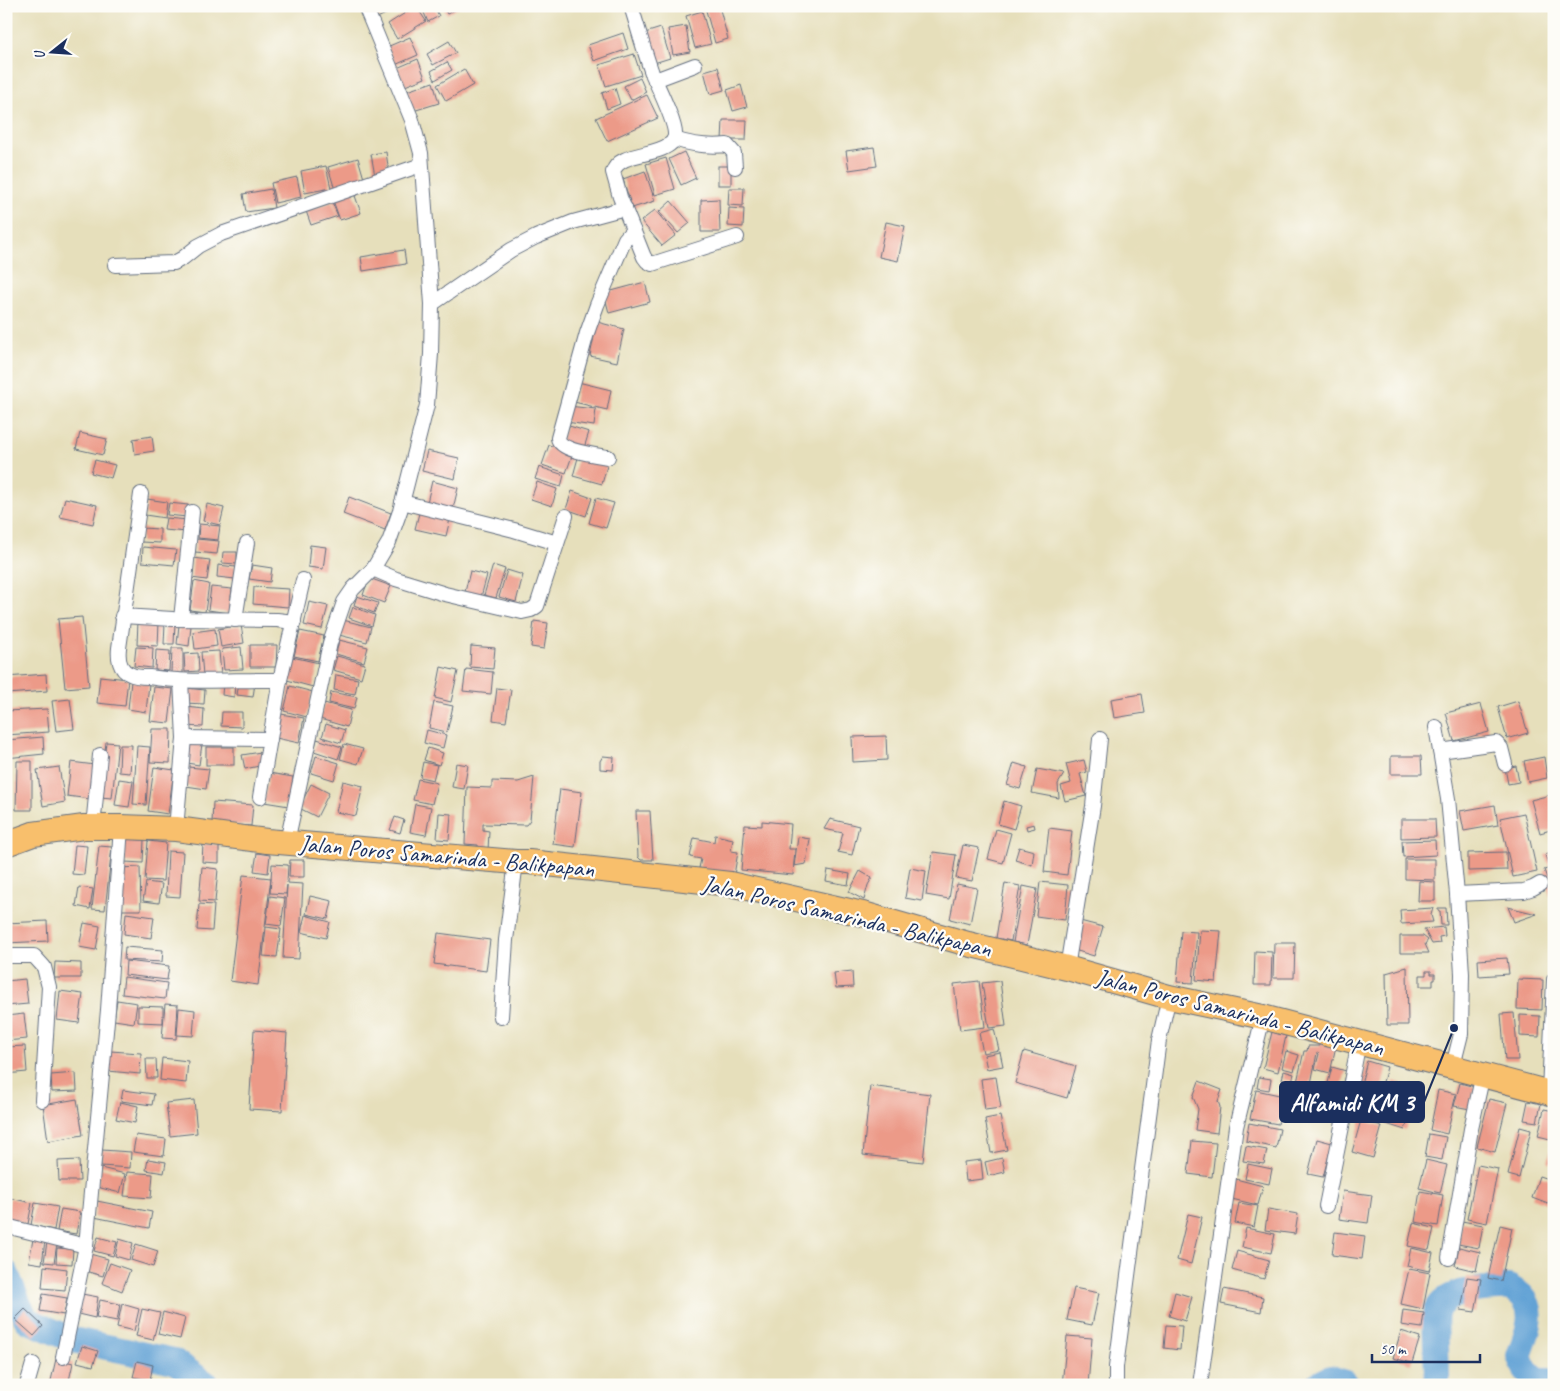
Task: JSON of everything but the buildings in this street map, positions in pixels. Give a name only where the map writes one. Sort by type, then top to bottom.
[{"type":"highway","name":"Jalan Poros Samarinda - Balikpapan","points":[[6,844],[33,834],[93,827],[176,829],[287,842],[529,862],[730,884],[868,915],[968,944],[1067,968],[1169,997],[1263,1017],[1551,1093]]},
{"type":"street","points":[[287,842],[330,643],[344,602],[373,569],[389,542],[402,502],[426,405],[431,354],[432,304],[421,153],[412,120],[365,6]]},
{"type":"street","points":[[631,6],[655,80],[674,129],[674,139],[662,150],[628,158],[618,163],[613,172],[644,257],[652,264],[737,237]]},
{"type":"street","points":[[655,80],[695,65]]},
{"type":"street","points":[[674,139],[706,146],[726,145],[734,153],[735,167]]},
{"type":"street","points":[[115,265],[174,262],[221,234],[421,164]]},
{"type":"street","points":[[432,304],[512,250],[536,237],[573,222],[625,208]]},
{"type":"street","points":[[608,457],[580,452],[563,446],[558,442],[558,438],[587,333],[597,305],[625,239],[634,230]]},
{"type":"street","points":[[141,494],[122,616],[118,658],[120,665],[129,674],[181,681],[280,680]]},
{"type":"street","points":[[402,502],[514,530],[556,543]]},
{"type":"street","points":[[181,619],[192,512]]},
{"type":"street","points":[[373,569],[396,579],[445,594],[522,612],[528,611],[537,606],[566,516]]},
{"type":"street","points":[[235,620],[247,543]]},
{"type":"street","points":[[260,797],[280,680],[304,580]]},
{"type":"street","points":[[122,616],[294,622]]},
{"type":"street","points":[[176,829],[184,738],[181,681]]},
{"type":"street","points":[[1436,727],[1448,799],[1462,974],[1461,1034],[1453,1066]]},
{"type":"street","points":[[184,738],[270,738]]},
{"type":"street","points":[[1067,968],[1092,806],[1100,739]]},
{"type":"street","points":[[1440,751],[1496,743],[1501,748],[1505,764]]},
{"type":"street","points":[[93,827],[100,755]]},
{"type":"street","points":[[63,1357],[86,1246],[108,1010],[121,827]]},
{"type":"street","points":[[501,1016],[506,940],[516,862]]},
{"type":"street","points":[[1457,894],[1524,891],[1540,884]]},
{"type":"street","points":[[6,956],[34,956],[44,967],[49,987],[42,1100]]},
{"type":"street","points":[[1551,1093],[1554,980]]},
{"type":"street","points":[[1116,1385],[1116,1368],[1158,1040],[1169,997]]},
{"type":"street","points":[[1200,1385],[1236,1127],[1263,1017]]},
{"type":"street","points":[[1326,1206],[1359,1042]]},
{"type":"street","points":[[1449,1258],[1483,1074]]},
{"type":"street","points":[[6,1226],[86,1246]]},
{"type":"street","points":[[28,1385],[33,1364]]},
{"type":"waterway","points":[[6,1273],[27,1320],[73,1340],[174,1361],[208,1385]]},
{"type":"waterway","points":[[1436,1385],[1437,1310],[1450,1297],[1459,1293],[1509,1287],[1522,1296],[1529,1310],[1529,1326],[1519,1356],[1522,1363],[1531,1376],[1540,1380],[1554,1382]]},
{"type":"waterway","points":[[1317,1385],[1331,1378],[1347,1385]]},
{"type":"place","name":"Alfamidi KM 3","points":[[1454,1028]]}]
